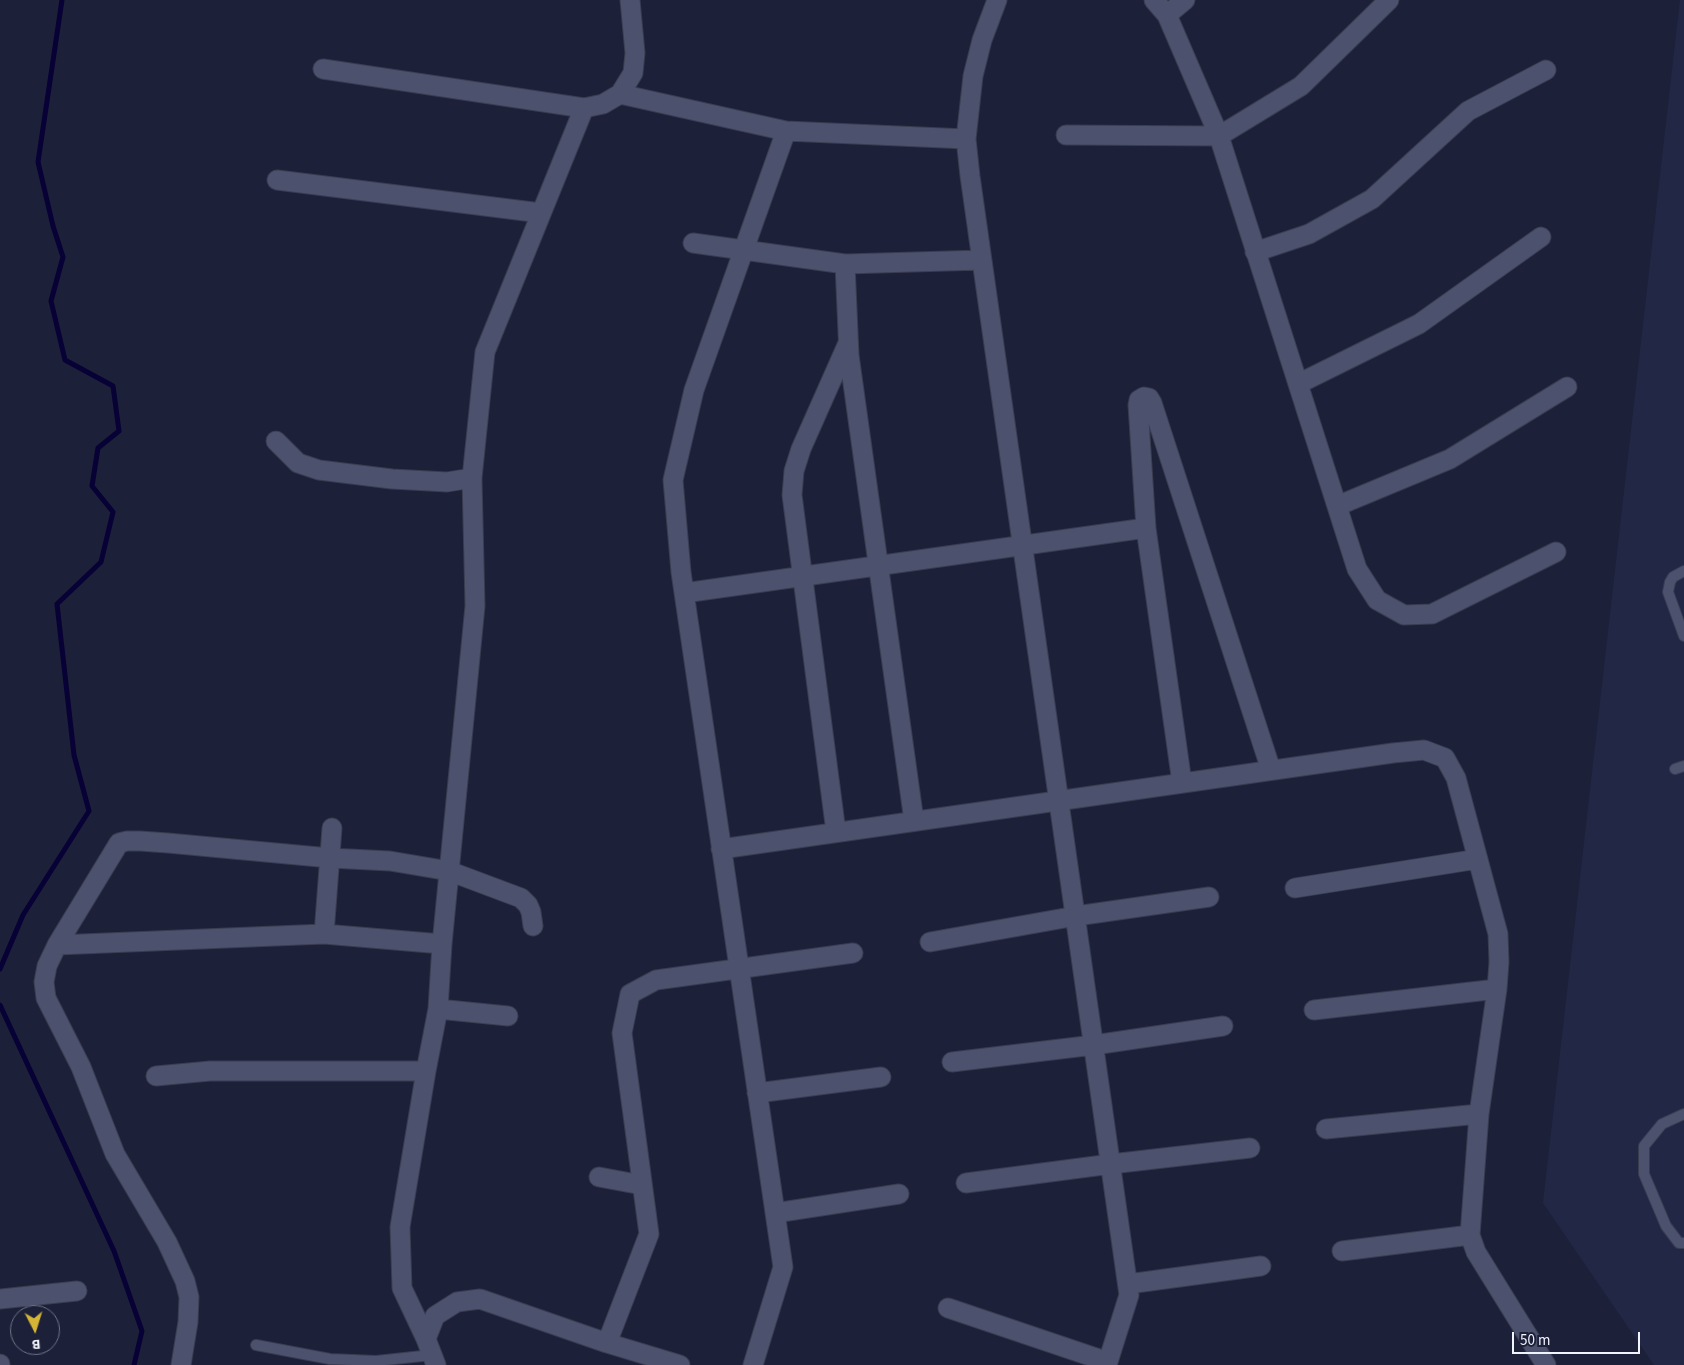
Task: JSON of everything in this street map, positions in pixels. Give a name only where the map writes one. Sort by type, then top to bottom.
[{"type":"street","points":[[323,69],[584,108],[603,104],[620,94],[633,73],[636,53],[630,0]]},
{"type":"street","points":[[948,1308],[1107,1363],[1129,1295],[966,139],[973,76],[982,40],[997,0]]},
{"type":"street","points":[[1154,0],[1167,15],[1219,136],[1357,569],[1377,600],[1404,615],[1432,614],[1556,552]]},
{"type":"street","points":[[1167,15],[1185,0]]},
{"type":"street","points":[[1066,135],[1219,136],[1301,86],[1388,0]]},
{"type":"street","points":[[1255,252],[1309,234],[1372,199],[1468,110],[1546,70]]},
{"type":"street","points":[[620,94],[786,131],[966,139]]},
{"type":"street","points":[[431,1353],[402,1288],[400,1228],[438,1009],[442,944],[475,606],[472,478],[485,352],[584,108]]},
{"type":"street","points":[[753,1365],[783,1267],[684,593],[674,480],[694,390],[786,131]]},
{"type":"street","points":[[277,180],[541,213]]},
{"type":"street","points":[[1298,384],[1419,324],[1541,237]]},
{"type":"street","points":[[693,243],[845,264],[982,260]]},
{"type":"street","points":[[845,264],[848,342],[914,822]]},
{"type":"street","points":[[836,832],[792,495],[794,471],[801,449],[848,342]]},
{"type":"street","points":[[1337,506],[1450,459],[1567,387]]},
{"type":"street","points":[[1182,783],[1146,528],[1138,405],[1139,400],[1144,397],[1149,398],[1152,403],[1271,770]]},
{"type":"street","points":[[276,441],[298,463],[319,470],[392,479],[447,482],[472,478]]},
{"type":"street","points":[[684,593],[1146,528]]},
{"type":"street","points":[[721,849],[1393,753],[1424,750],[1445,758],[1456,778],[1498,934],[1499,962],[1497,989],[1479,1114],[1470,1235],[1476,1252],[1546,1365]]},
{"type":"street","points":[[324,934],[332,828]]},
{"type":"street","points":[[181,1365],[188,1322],[189,1297],[185,1281],[167,1242],[115,1154],[81,1066],[46,998],[44,982],[47,966],[58,945],[119,843],[127,841],[168,843],[330,858],[390,861],[449,871],[521,898],[528,905],[531,912],[533,926]]},
{"type":"street","points":[[1296,888],[1478,859]]},
{"type":"street","points":[[930,942],[1076,916],[1209,898]]},
{"type":"street","points":[[58,945],[324,934],[442,944]]},
{"type":"street","points":[[607,1342],[649,1234],[622,1033],[630,994],[656,980],[853,953]]},
{"type":"street","points":[[1314,1010],[1497,989]]},
{"type":"street","points":[[438,1009],[508,1016]]},
{"type":"street","points":[[952,1062],[1094,1045],[1223,1026]]},
{"type":"street","points":[[156,1076],[210,1071],[426,1071]]},
{"type":"street","points":[[757,1093],[881,1077]]},
{"type":"street","points":[[1326,1130],[1479,1114]]},
{"type":"street","points":[[966,1183],[1250,1148]]},
{"type":"street","points":[[599,1177],[642,1184]]},
{"type":"street","points":[[775,1213],[899,1194]]},
{"type":"street","points":[[1342,1251],[1470,1235]]},
{"type":"street","points":[[1128,1284],[1261,1266]]},
{"type":"street","points":[[0,1299],[77,1291]]},
{"type":"street","points":[[431,1353],[435,1316],[457,1302],[480,1299],[680,1365]]},
{"type":"lane","points":[[1684,571],[1673,578],[1668,592],[1684,636]]},
{"type":"lane","points":[[1684,1114],[1662,1124],[1644,1146],[1644,1174],[1666,1226],[1679,1243],[1684,1244]]},
{"type":"lane","points":[[256,1345],[330,1359],[376,1361],[431,1353]]},
{"type":"shaded area","points":[[1680,0],[1684,0],[1684,1365],[1654,1365],[1543,1203]]},
{"type":"waterway","points":[[0,969],[23,915],[89,811],[74,755],[57,604],[101,562],[113,512],[92,486],[98,448],[119,431],[113,386],[65,360],[51,301],[63,257],[53,226],[38,162],[62,0]]},
{"type":"waterway","points":[[0,1005],[114,1251],[142,1331],[134,1365]]}]
